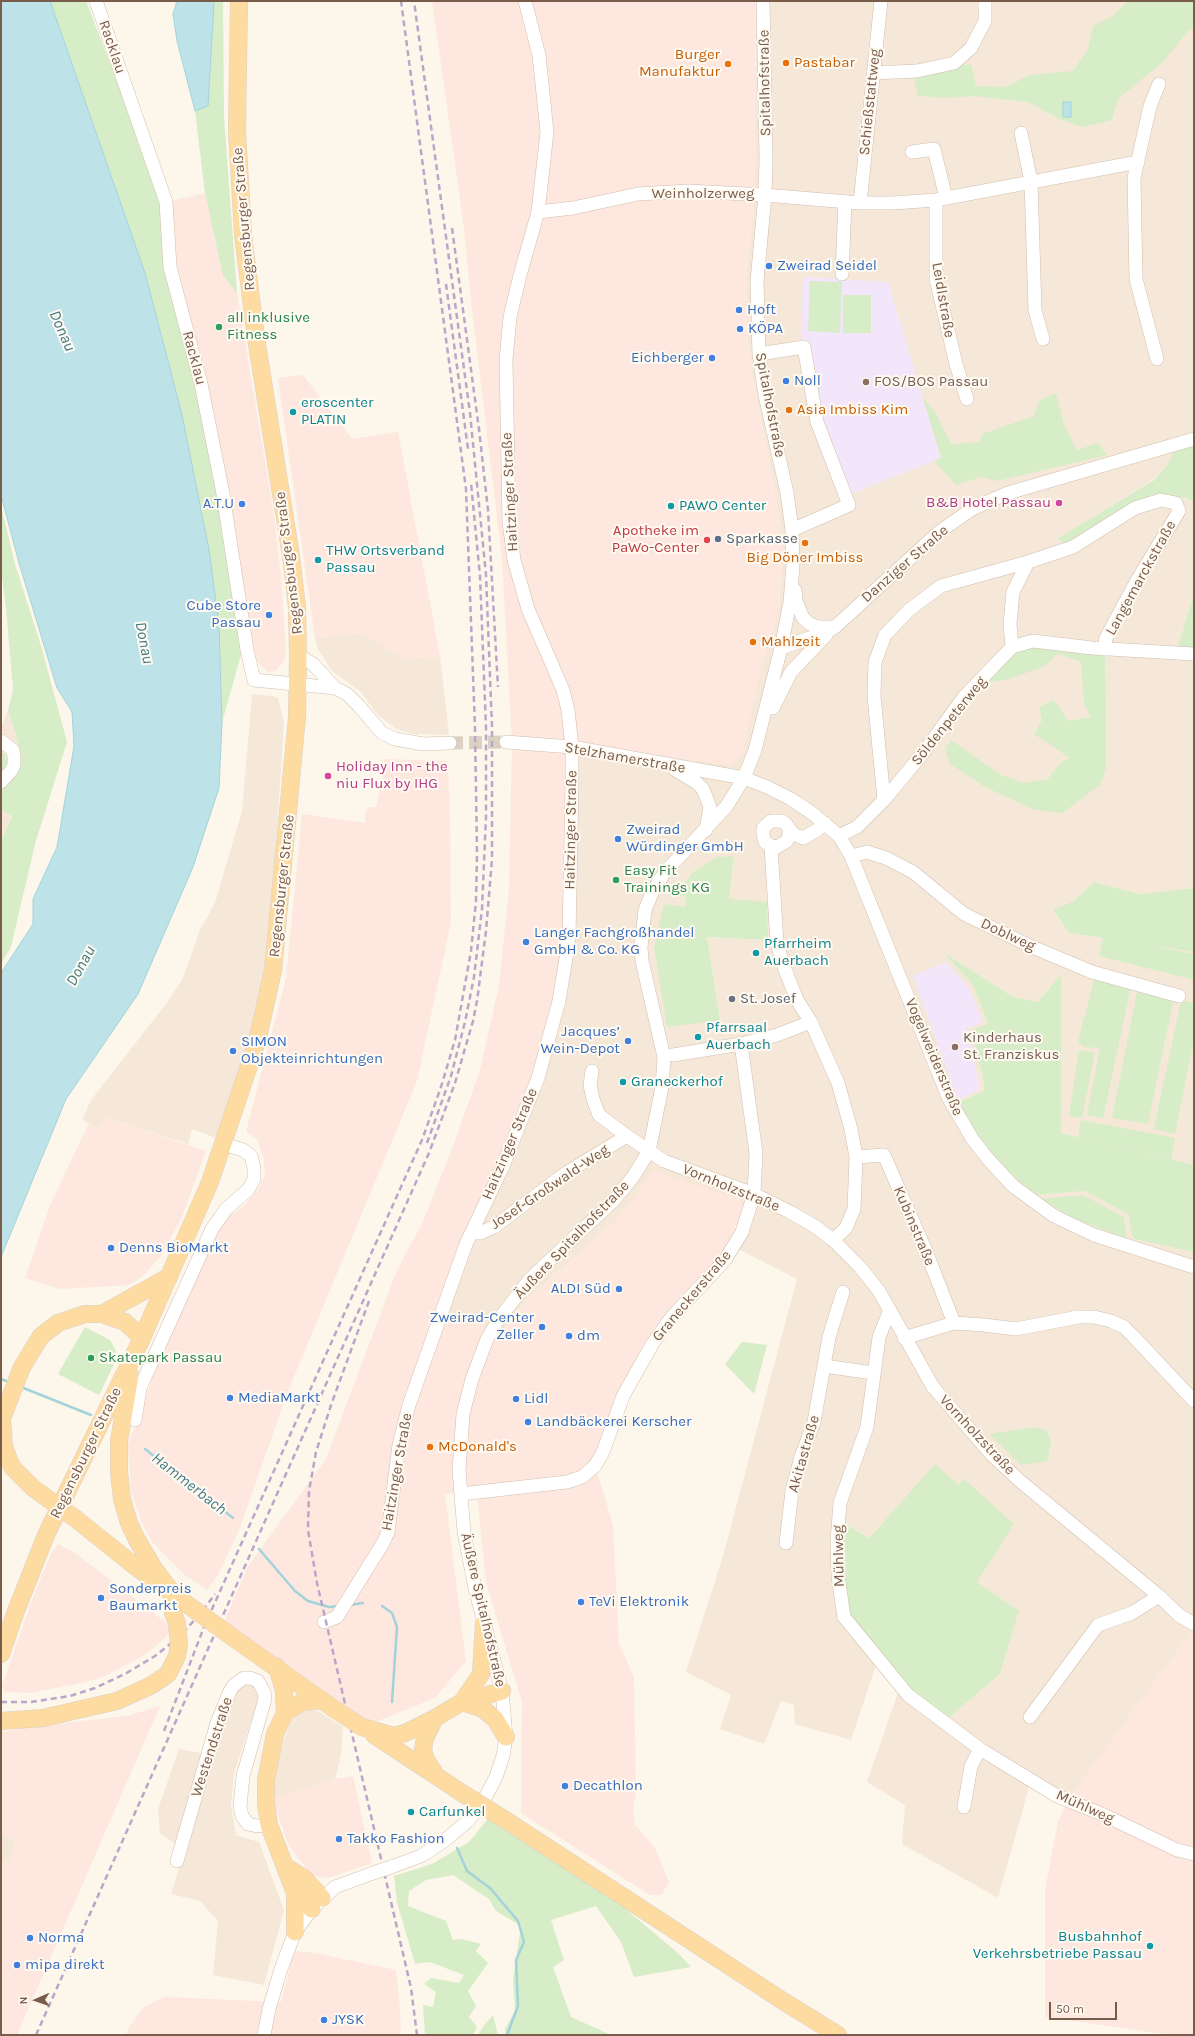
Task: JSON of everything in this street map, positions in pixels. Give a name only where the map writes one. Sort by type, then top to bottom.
[{"type":"main road","name":"Regensburger Straße","points":[[1,1654],[46,1535],[133,1358],[210,1182],[257,1042],[273,970],[293,772],[298,685],[297,607],[291,556],[257,346],[243,235],[237,131],[239,1]]},
{"type":"main road","points":[[102,1314],[169,1277]]},
{"type":"main road","points":[[33,1488],[12,1467],[4,1448],[1,1420],[22,1367],[41,1336],[58,1324],[85,1314],[102,1314],[125,1322],[142,1338]]},
{"type":"main road","points":[[1,1720],[43,1718],[117,1701],[152,1686],[168,1674],[177,1656],[179,1644],[174,1604],[137,1540],[129,1523],[122,1499],[119,1472],[119,1442],[133,1358]]},
{"type":"main road","points":[[1,1470],[33,1488],[76,1519],[136,1567],[174,1604],[195,1610],[327,1704],[783,2001],[838,2035]]},
{"type":"main road","points":[[462,1702],[481,1674],[484,1623]]},
{"type":"main road","points":[[277,1667],[284,1691],[285,1713]]},
{"type":"main road","points":[[362,1727],[394,1736],[405,1733],[435,1718],[462,1702],[502,1691]]},
{"type":"main road","points":[[295,1932],[295,1893],[286,1866],[269,1825],[266,1803],[266,1780],[274,1734],[285,1713],[302,1702],[327,1704]]},
{"type":"main road","points":[[462,1702],[483,1709],[494,1719],[506,1737]]},
{"type":"main road","points":[[435,1718],[425,1738],[423,1750],[426,1760],[437,1775]]},
{"type":"main road","points":[[286,1866],[304,1878],[317,1904]]},
{"type":"main road","points":[[295,1893],[317,1904]]},
{"type":"street","name":"Racklau","points":[[96,1],[166,202],[170,267],[201,384],[222,488],[254,680],[298,685]]},
{"type":"street","name":"Haitzinger Straße","points":[[324,1622],[337,1617],[384,1543],[388,1532],[399,1445],[409,1405],[472,1233],[502,1168],[538,1078],[559,1001],[569,936],[572,747],[568,710],[563,690],[528,608],[514,560],[509,522],[506,360],[510,317],[538,212],[547,132],[539,55],[526,1]]},
{"type":"street","name":"Spitalhofstraße","points":[[744,778],[755,750],[781,648],[790,602],[793,566],[789,500],[765,395],[759,354],[757,281],[765,195],[763,1]]},
{"type":"street","name":"Schießstattweg","points":[[860,203],[881,1]]},
{"type":"street","points":[[873,73],[917,71],[954,63],[971,48],[985,21],[985,1]]},
{"type":"street","points":[[1157,359],[1136,280],[1134,178],[1150,106],[1159,84]]},
{"type":"street","points":[[1021,133],[1031,182],[1034,310],[1043,339]]},
{"type":"street","points":[[912,152],[934,149],[941,199]]},
{"type":"street","name":"Weinholzerweg","points":[[538,212],[573,208],[638,194],[688,191],[765,195],[860,203],[894,203],[941,199],[1138,162]]},
{"type":"street","name":"Leidlstraße","points":[[941,199],[936,278],[956,364],[967,399]]},
{"type":"street","points":[[842,274],[845,202]]},
{"type":"street","points":[[759,354],[804,347],[817,422],[849,505],[792,530]]},
{"type":"street","name":"Danziger Straße","points":[[781,648],[818,635],[834,627],[939,532],[972,509],[1008,493],[1194,439]]},
{"type":"street","name":"Langemarckstraße","points":[[884,800],[874,682],[874,662],[885,635],[909,610],[941,586],[1028,562],[1073,547],[1135,508],[1162,500],[1176,503],[1179,511],[1136,582],[1106,638],[1104,649]]},
{"type":"street","points":[[1028,562],[1013,592],[1010,624],[1012,646],[1033,641],[1104,649],[1194,654]]},
{"type":"street","points":[[793,566],[796,601],[803,618],[810,624],[818,627],[834,627]]},
{"type":"street","points":[[755,750],[779,693],[791,672],[834,627]]},
{"type":"street","name":"Söldenpeterweg","points":[[839,836],[857,827],[884,800],[923,753],[964,697],[1012,646]]},
{"type":"street","points":[[298,655],[313,664],[335,688]]},
{"type":"street","points":[[298,685],[315,685],[335,688],[347,694],[382,733],[395,739],[423,744],[450,743]]},
{"type":"street","points":[[1,741],[13,750],[14,757],[14,765],[1,782]]},
{"type":"street","name":"Stelzhamerstraße","points":[[506,742],[572,747],[744,778]]},
{"type":"street","points":[[668,765],[697,783],[703,789],[710,807],[706,830]]},
{"type":"street","name":"Vogelweiderstraße","points":[[744,778],[791,799],[839,836],[851,856],[949,1099],[973,1140],[989,1160],[1013,1186],[1054,1216],[1094,1235],[1194,1267]]},
{"type":"street","name":"Äußere Spitalhofstraße","points":[[264,2035],[269,2009],[283,1962],[295,1932],[317,1904],[336,1887],[416,1859],[444,1841],[469,1820],[486,1796],[496,1777],[503,1756],[506,1737],[502,1691],[484,1623],[464,1532],[459,1470],[463,1414],[472,1379],[487,1339],[499,1319],[530,1279],[614,1200],[633,1177],[649,1151],[662,1087],[664,1057],[642,961],[642,928],[646,910],[652,893],[664,873],[726,807],[744,778]]},
{"type":"street","points":[[789,829],[789,835],[783,845],[771,846],[765,842],[763,835],[766,824],[771,821],[782,821],[789,829],[793,834],[803,838],[817,830],[824,823]]},
{"type":"street","points":[[771,846],[777,943],[784,967],[797,1000],[811,1022],[838,1083],[851,1129],[856,1157],[854,1208],[846,1228],[833,1240]]},
{"type":"street","name":"Doblweg","points":[[851,856],[867,852],[886,858],[913,872],[964,914],[1030,946],[1092,972],[1179,996]]},
{"type":"street","points":[[673,1055],[741,1044],[777,1035],[811,1022]]},
{"type":"street","name":"Graneckerstraße","points":[[461,1494],[567,1482],[582,1477],[595,1466],[603,1452],[623,1396],[640,1364],[671,1318],[725,1260],[742,1232],[754,1194],[756,1153],[741,1044]]},
{"type":"street","name":"Josef-Großwald-Weg","points":[[592,1071],[590,1085],[599,1116],[649,1151]]},
{"type":"street","name":"Josef-Großwald-Weg","points":[[472,1233],[480,1234],[494,1227],[566,1172],[627,1136]]},
{"type":"street","name":"Regensburger Straße","points":[[135,1420],[140,1388],[212,1229],[226,1209],[248,1190],[254,1180],[254,1168],[251,1156],[243,1150],[224,1144]]},
{"type":"street","name":"Vornholzstraße","points":[[649,1151],[664,1161],[754,1194],[816,1227],[833,1240],[860,1267],[879,1291],[904,1338],[933,1387],[992,1455],[1026,1486],[1159,1596],[1180,1616],[1194,1624]]},
{"type":"street","name":"Kubinstraße","points":[[856,1157],[884,1155],[926,1251],[954,1323]]},
{"type":"street","name":"Akitastraße","points":[[786,1543],[792,1491],[801,1457],[814,1422],[836,1310],[843,1292]]},
{"type":"street","name":"Mühlweg","points":[[890,1310],[879,1338],[873,1373],[867,1426],[840,1503],[837,1541],[838,1576],[844,1618],[908,1696],[980,1749],[1058,1796],[1106,1816],[1177,1850],[1194,1854]]},
{"type":"street","points":[[904,1338],[954,1323],[984,1324],[1016,1329],[1078,1317],[1094,1317],[1111,1321],[1124,1327],[1194,1401]]},
{"type":"street","points":[[824,1366],[873,1373]]},
{"type":"street","points":[[1030,1717],[1098,1625],[1132,1613],[1159,1596]]},
{"type":"street","name":"Westendstraße","points":[[177,1861],[217,1723],[230,1691],[234,1685],[244,1678],[250,1678],[258,1681],[264,1692],[264,1699],[243,1776],[240,1806],[242,1816],[248,1824],[257,1826],[269,1825]]},
{"type":"street","points":[[964,1807],[971,1766],[980,1749]]},
{"type":"shaded area","points":[[432,1],[756,1],[754,198],[747,269],[747,336],[751,369],[779,516],[782,556],[779,609],[762,663],[743,753],[728,765],[572,747],[570,902],[542,1065],[440,1321],[474,1319],[500,1334],[525,1301],[618,1219],[654,1172],[741,1199],[741,1211],[728,1244],[705,1272],[673,1306],[646,1341],[628,1373],[593,1458],[613,1525],[619,1644],[634,1677],[636,1793],[633,1808],[635,1825],[655,1848],[669,1883],[661,1895],[650,1895],[521,1813],[522,1702],[486,1583],[477,1493],[445,1494],[466,1661],[435,1698],[363,1727],[221,1629],[248,1566],[326,1459],[397,1270],[422,1224],[452,1149],[480,1070],[499,986],[509,889],[512,742],[502,559],[472,309],[463,220]]},
{"type":"shaded area","points":[[756,1],[1194,1],[1194,439],[1176,444],[1168,464],[1154,479],[1058,539],[1161,500],[1184,497],[1194,502],[1194,593],[1176,653],[1194,654],[1194,888],[1139,894],[1094,882],[1074,901],[1053,911],[1069,933],[1194,952],[1194,1166],[1061,1133],[1061,974],[1038,1002],[1013,997],[945,954],[973,985],[988,1024],[971,1030],[983,1077],[984,1091],[970,1099],[1036,1195],[1085,1191],[1128,1214],[1133,1239],[1194,1252],[1194,1629],[1067,1801],[1031,1780],[998,1898],[902,1844],[905,1805],[867,1782],[900,1687],[945,1721],[1000,1674],[1019,1611],[976,1582],[964,1480],[959,1485],[935,1465],[869,1538],[838,1519],[878,1659],[851,1740],[795,1724],[794,1705],[781,1701],[764,1744],[720,1729],[731,1695],[686,1672],[723,1556],[797,1279],[728,1244],[737,1224],[654,1172],[618,1219],[525,1301],[500,1334],[474,1319],[440,1321],[572,747],[762,663],[779,609],[782,556],[779,516],[751,369],[747,336],[747,269],[754,198]],"holes":[[[734,857],[729,900],[768,940],[707,937],[720,1020],[685,907],[686,897],[677,895],[693,872]]]},
{"type":"shaded area","points":[[205,193],[223,276],[237,293],[274,515],[281,576],[286,651],[284,661],[276,671],[268,672],[259,664],[252,647],[178,273],[171,201]]},
{"type":"shaded area","name":"FOS/BOS Passau","points":[[803,277],[888,282],[941,458],[848,495],[824,435],[801,343]]},
{"type":"shaded area","points":[[303,375],[352,439],[398,432],[440,656],[405,659],[362,633],[315,638],[278,378]]},
{"type":"shaded area","points":[[362,633],[405,659],[440,656],[449,735],[412,734],[396,729],[377,714],[360,691],[332,671],[318,649],[315,638]]},
{"type":"shaded area","points":[[252,694],[278,698],[284,723],[273,891],[261,999],[256,1025],[216,1138],[192,1129],[188,1144],[104,1117],[98,1128],[82,1120],[91,1100],[166,1004],[182,980],[200,930],[215,903],[242,811]]},
{"type":"shaded area","points":[[8,710],[20,749],[21,758],[18,769],[1,792],[1,772],[8,764],[4,753],[1,753],[1,729]]},
{"type":"shaded area","points":[[382,759],[448,761],[451,922],[417,1081],[288,1391],[239,1530],[218,1575],[207,1590],[185,1575],[151,1541],[131,1492],[128,1445],[160,1358],[214,1235],[228,1217],[245,1205],[257,1191],[265,1175],[264,1159],[257,1139],[246,1132],[286,978],[302,814],[365,823],[366,810],[371,807],[376,807],[385,766]]},
{"type":"shaded area","points":[[1,810],[12,815],[1,841]]},
{"type":"shaded area","name":"Kinderhaus St. Franziskus","points":[[946,962],[969,988],[983,1022],[967,1028],[980,1089],[958,1100],[913,976]]},
{"type":"shaded area","points":[[104,1117],[206,1151],[182,1217],[161,1256],[144,1275],[129,1285],[60,1289],[25,1278],[51,1203],[89,1123],[98,1128]]},
{"type":"shaded area","points":[[58,1544],[74,1552],[169,1625],[171,1631],[145,1655],[103,1677],[29,1693],[5,1692],[2,1686],[34,1594],[51,1554]]},
{"type":"shaded area","points":[[1194,1629],[1194,2035],[1171,2035],[1045,2017],[1045,1890],[1058,1822],[1067,1801]]},
{"type":"shaded area","points":[[248,1683],[258,1689],[259,1701],[234,1774],[231,1805],[236,1835],[259,1842],[284,1910],[264,1985],[213,1975],[218,1921],[200,1901],[171,1894],[185,1849],[160,1834],[158,1809],[179,1749],[210,1755],[239,1686]]},
{"type":"shaded area","points":[[160,1706],[17,2035],[1,2035],[1,1862],[10,1864],[16,1843],[15,1839],[1,1835],[1,1732],[27,1727],[127,1716]]},
{"type":"shaded area","points":[[306,1709],[316,1710],[343,1727],[341,1755],[335,1779],[273,1800],[278,1755],[291,1721]]},
{"type":"shaded area","points":[[353,1776],[372,1863],[328,1878],[311,1875],[288,1844],[273,1800],[335,1779]]},
{"type":"shaded area","points":[[1,1835],[15,1839],[16,1843],[10,1864],[1,1862]]},
{"type":"shaded area","points":[[294,1951],[315,1953],[396,1970],[401,2035],[126,2035],[128,2029],[144,2007],[164,1997],[281,2002]]},
{"type":"green space","points":[[50,1],[86,1],[161,195],[160,219],[166,266],[196,386],[216,489],[242,651],[222,723],[219,624],[209,550],[182,415],[145,273]]},
{"type":"green space","points":[[214,1],[223,1],[224,117],[237,293],[223,276],[205,193],[195,111],[208,105]]},
{"type":"green space","points":[[1128,1],[1194,1],[1194,27],[1189,30],[1163,62],[1118,99],[1112,120],[1082,127],[1062,120],[1028,102],[975,96],[945,98],[918,96],[913,74],[957,64],[971,65],[976,86],[1006,87],[1029,75],[1073,71],[1088,49],[1093,26],[1114,15]]},
{"type":"green space","points":[[810,281],[842,282],[840,333],[808,331]]},
{"type":"green space","points":[[843,295],[871,295],[871,333],[843,333]]},
{"type":"green space","points":[[1056,393],[1064,425],[1077,450],[1098,443],[1107,455],[997,481],[981,477],[956,485],[934,461],[941,458],[923,398],[935,412],[951,444],[979,442],[982,434],[1034,416],[1039,401]]},
{"type":"green space","points":[[1194,439],[1194,502],[1184,497],[1161,500],[1073,547],[1057,539],[1154,480],[1168,464],[1176,444]]},
{"type":"green space","points":[[1,506],[15,564],[42,649],[67,742],[35,844],[11,947],[1,964],[1,841],[12,816],[1,810],[1,792],[18,769],[21,758],[20,749],[8,710],[13,690],[1,569]]},
{"type":"green space","points":[[1194,593],[1194,654],[1176,653]]},
{"type":"green space","points":[[1037,645],[1105,652],[1106,770],[1100,785],[1062,813],[1035,810],[985,787],[950,764],[945,748],[951,740],[1001,775],[1025,783],[1048,779],[1061,762],[1070,758],[1034,734],[1042,720],[1039,707],[1054,700],[1068,721],[1091,717],[1084,705],[1081,662],[1058,654],[1043,667],[1006,680],[987,682],[1018,650]]},
{"type":"green space","points":[[1,753],[4,753],[8,764],[1,772]]},
{"type":"green space","points":[[734,856],[729,899],[767,902],[768,940],[707,937],[720,1020],[667,1027],[654,947],[664,904],[685,907],[686,897],[676,895],[693,872],[717,857]]},
{"type":"green space","points":[[1094,882],[1139,894],[1194,888],[1194,952],[1153,946],[1194,954],[1194,980],[1099,956],[1103,938],[1069,933],[1053,910],[1074,901]]},
{"type":"green space","points":[[944,953],[1013,997],[1038,1002],[1061,974],[1061,1133],[1194,1165],[1194,1252],[1133,1239],[1128,1214],[1085,1191],[1036,1195],[986,1152],[958,1103],[984,1091],[983,1077],[971,1030],[988,1024],[973,985]]},
{"type":"green space","points":[[1095,977],[1131,986],[1103,1118],[1087,1115],[1100,1048],[1084,1047],[1078,1041]]},
{"type":"green space","points":[[1138,988],[1174,997],[1148,1124],[1112,1118]]},
{"type":"green space","points":[[1181,1000],[1194,1003],[1194,1039],[1175,1134],[1154,1129]]},
{"type":"green space","points":[[1079,1050],[1095,1053],[1082,1118],[1069,1116]]},
{"type":"green space","points":[[1081,1120],[1175,1138],[1171,1159],[1078,1137]]},
{"type":"green space","points":[[1083,1195],[1124,1217],[1127,1239],[1073,1218],[1041,1199]]},
{"type":"green space","name":"Skatepark Passau","points":[[85,1327],[110,1340],[116,1351],[114,1364],[99,1395],[58,1374]]},
{"type":"green space","points":[[742,1342],[767,1345],[754,1394],[725,1364]]},
{"type":"green space","points":[[1035,1427],[1046,1430],[1051,1442],[1047,1461],[1021,1465],[989,1434]]},
{"type":"green space","points":[[935,1464],[959,1485],[964,1479],[1014,1524],[977,1582],[1019,1611],[1000,1674],[945,1721],[910,1696],[844,1617],[837,1519],[869,1538]]},
{"type":"green space","points":[[488,1819],[609,1895],[679,1954],[691,1967],[634,1977],[621,1942],[596,1906],[551,1920],[564,1960],[553,1967],[571,2017],[611,2035],[505,2035],[505,2029],[515,2011],[513,1979],[521,1926],[496,1911],[489,1899],[453,1875],[426,1880],[409,1891],[408,1906],[446,1921],[453,1940],[462,1939],[481,1944],[476,1951],[488,1963],[468,1991],[476,2006],[469,2017],[477,2027],[473,2035],[425,2035],[423,2005],[433,2007],[436,1992],[424,1984],[431,1978],[459,1983],[464,1975],[430,1962],[415,1964],[397,1902],[394,1876],[432,1864],[469,1842]]},
{"type":"green space","points":[[493,2015],[498,2035],[478,2035],[482,2028]]},
{"type":"water","name":"Donau","points":[[1,1],[50,1],[145,273],[182,415],[209,550],[219,624],[222,723],[219,788],[193,867],[138,994],[66,1099],[1,1257],[1,973],[33,924],[33,899],[57,847],[74,746],[72,712],[57,688],[19,563],[1,495]]},
{"type":"water","points":[[177,1],[214,1],[208,106],[195,111],[177,41],[173,14]]},
{"type":"water","points":[[1063,102],[1071,102],[1071,117],[1063,117]]},
{"type":"waterway","name":"Hammerbach","points":[[1,1379],[9,1382]]},
{"type":"waterway","name":"Hammerbach","points":[[21,1387],[91,1415]]},
{"type":"waterway","name":"Hammerbach","points":[[145,1449],[233,1518]]},
{"type":"waterway","name":"Hammerbach","points":[[259,1549],[295,1591],[308,1601],[329,1607],[339,1606]]},
{"type":"waterway","name":"Hammerbach","points":[[350,1605],[363,1603]]},
{"type":"waterway","name":"Hammerbach","points":[[382,1606],[392,1613],[397,1627],[392,1702]]},
{"type":"waterway","name":"Hammerbach","points":[[457,1848],[467,1871],[490,1888],[518,1921],[524,1942],[516,1960],[518,2006],[507,2035]]},
{"type":"tunnel","points":[[450,743],[506,742]]},
{"type":"railway","points":[[164,1731],[204,1627],[422,1140],[441,1087],[455,1040],[471,951],[476,901],[477,853],[475,728],[466,489],[401,1]]},
{"type":"railway","points":[[36,2035],[429,1153],[455,1083],[473,1021],[477,1001],[486,931],[492,859],[492,727],[486,575],[470,413],[414,1]]},
{"type":"railway","points":[[452,228],[479,429],[488,510],[498,687]]},
{"type":"railway","points":[[446,284],[468,449]]},
{"type":"railway","points":[[427,1143],[451,1076],[465,1022],[474,977],[482,909],[486,817],[486,727],[480,576],[471,483]]},
{"type":"railway","points":[[369,1301],[331,1405],[316,1452],[309,1491],[308,1530],[317,1583],[411,1988],[417,2035]]},
{"type":"railway","points":[[1,1702],[31,1702],[70,1696],[95,1688],[125,1674],[155,1656],[178,1638],[200,1614],[215,1594]]},
{"type":"place","name":"Pastabar","points":[[786,63]]},
{"type":"place","name":"Burger Manufaktur","points":[[728,64]]},
{"type":"place","name":"Zweirad Seidel","points":[[769,266]]},
{"type":"place","name":"Hoft","points":[[739,310]]},
{"type":"place","name":"all inklusive Fitness","points":[[219,327]]},
{"type":"place","name":"KÖPA","points":[[740,329]]},
{"type":"place","name":"Eichberger","points":[[712,358]]},
{"type":"place","name":"Noll","points":[[786,381]]},
{"type":"place","name":"FOS/BOS Passau","points":[[866,382]]},
{"type":"place","name":"Asia Imbiss Kim","points":[[789,410]]},
{"type":"place","name":"eroscenter PLATIN","points":[[293,412]]},
{"type":"place","name":"B&B Hotel Passau","points":[[1059,503]]},
{"type":"place","name":"A.T.U","points":[[242,504]]},
{"type":"place","name":"PAWO Center","points":[[671,506]]},
{"type":"place","name":"Sparkasse","points":[[718,539]]},
{"type":"place","name":"Apotheke im PaWo-Center","points":[[707,540]]},
{"type":"place","name":"Big Döner Imbiss","points":[[805,543]]},
{"type":"place","name":"THW Ortsverband Passau","points":[[318,560]]},
{"type":"place","name":"Cube Store Passau","points":[[269,615]]},
{"type":"place","name":"Mahlzeit","points":[[753,642]]},
{"type":"place","name":"Holiday Inn - the niu Flux by IHG","points":[[328,776]]},
{"type":"place","name":"Zweirad Würdinger GmbH","points":[[618,839]]},
{"type":"place","name":"Easy Fit Trainings KG","points":[[616,880]]},
{"type":"place","name":"Langer Fachgroßhandel GmbH & Co. KG","points":[[526,942]]},
{"type":"place","name":"Pfarrheim Auerbach","points":[[756,953]]},
{"type":"place","name":"St. Josef","points":[[732,999]]},
{"type":"place","name":"Pfarrsaal Auerbach","points":[[698,1037]]},
{"type":"place","name":"Jacques’ Wein-Depot","points":[[628,1041]]},
{"type":"place","name":"Kinderhaus St. Franziskus","points":[[955,1047]]},
{"type":"place","name":"SIMON Objekteinrichtungen","points":[[233,1051]]},
{"type":"place","name":"Graneckerhof","points":[[623,1082]]},
{"type":"place","name":"Denns BioMarkt","points":[[111,1248]]},
{"type":"place","name":"ALDI Süd","points":[[619,1289]]},
{"type":"place","name":"Zweirad-Center Zeller","points":[[542,1327]]},
{"type":"place","name":"dm","points":[[569,1336]]},
{"type":"place","name":"Skatepark Passau","points":[[91,1358]]},
{"type":"place","name":"MediaMarkt","points":[[230,1398]]},
{"type":"place","name":"Lidl","points":[[516,1399]]},
{"type":"place","name":"Landbäckerei Kerscher","points":[[528,1422]]},
{"type":"place","name":"McDonald's","points":[[430,1447]]},
{"type":"place","name":"Sonderpreis Baumarkt","points":[[101,1598]]},
{"type":"place","name":"TeVi Elektronik","points":[[581,1602]]},
{"type":"place","name":"Decathlon","points":[[565,1786]]},
{"type":"place","name":"Carfunkel","points":[[411,1812]]},
{"type":"place","name":"Takko Fashion","points":[[339,1839]]},
{"type":"place","name":"Norma","points":[[30,1938]]},
{"type":"place","name":"Busbahnhof Verkehrsbetriebe Passau","points":[[1150,1946]]},
{"type":"place","name":"mipa direkt","points":[[17,1965]]},
{"type":"place","name":"JYSK","points":[[324,2020]]}]
